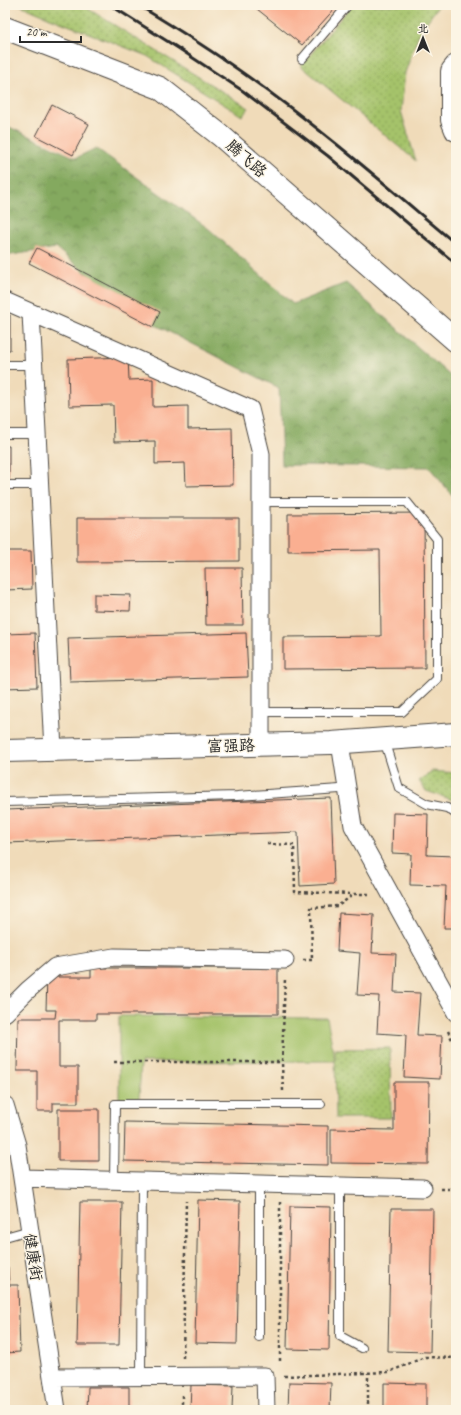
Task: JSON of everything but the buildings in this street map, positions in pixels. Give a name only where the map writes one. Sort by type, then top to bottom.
[{"type":"street","name":"腾飞路","points":[[5,28],[160,88],[220,135],[456,341]]},
{"type":"street","points":[[456,66],[452,71],[452,120],[456,130]]},
{"type":"street","points":[[5,301],[250,409],[261,454],[261,745]]},
{"type":"street","points":[[31,313],[53,750]]},
{"type":"street","name":"富强路","points":[[5,751],[340,743],[456,734]]},
{"type":"street","points":[[340,743],[353,826],[456,1013]]},
{"type":"street","points":[[5,1013],[28,990],[55,967],[114,957],[286,960]]},
{"type":"street","name":"健康街","points":[[5,1105],[17,1145],[57,1410]]},
{"type":"street","points":[[22,1178],[423,1188]]},
{"type":"street","points":[[52,1377],[273,1376],[266,1410]]},
{"type":"lane","points":[[302,59],[348,5]]},
{"type":"lane","points":[[5,365],[34,365]]},
{"type":"lane","points":[[5,434],[37,434]]},
{"type":"lane","points":[[5,486],[40,485]]},
{"type":"lane","points":[[261,502],[407,502],[437,539],[437,679],[402,712],[261,712]]},
{"type":"lane","points":[[384,740],[399,788],[427,804],[447,808],[456,814]]},
{"type":"lane","points":[[5,802],[237,796],[340,789]]},
{"type":"lane","points":[[114,1180],[115,1104],[321,1104]]},
{"type":"lane","points":[[141,1377],[142,1181]]},
{"type":"lane","points":[[259,1184],[259,1337]]},
{"type":"lane","points":[[340,1186],[340,1336],[362,1348]]},
{"type":"lane","points":[[5,1237],[30,1230]]},
{"type":"path","points":[[267,844],[294,845],[295,892],[354,894],[374,893]]},
{"type":"path","points":[[283,1104],[282,1062],[286,960],[312,960],[312,908],[338,906],[354,894]]},
{"type":"path","points":[[114,1062],[282,1062]]},
{"type":"path","points":[[182,1410],[186,1182]]},
{"type":"path","points":[[280,1185],[273,1376],[389,1372],[425,1357],[456,1358]]},
{"type":"path","points":[[368,1373],[368,1410]]},
{"type":"green space","points":[[20,5],[82,5],[249,108],[242,116],[147,56]]},
{"type":"green space","points":[[352,5],[439,5],[419,33],[405,73],[401,111],[416,161],[301,66]]},
{"type":"green space","points":[[5,125],[76,158],[96,148],[209,229],[293,304],[346,283],[456,381],[456,492],[453,496],[429,467],[282,465],[279,388],[136,315],[56,248],[5,256]]},
{"type":"green space","points":[[432,771],[456,773],[456,801],[426,791],[419,781]]},
{"type":"green space","points":[[119,1016],[327,1018],[335,1061],[141,1062],[139,1099],[119,1099]]},
{"type":"green space","points":[[390,1048],[391,1118],[336,1118],[335,1049]]},
{"type":"railway","points":[[110,5],[243,91],[328,156],[456,264]]},
{"type":"railway","points":[[138,5],[181,31],[277,97],[456,244]]}]
